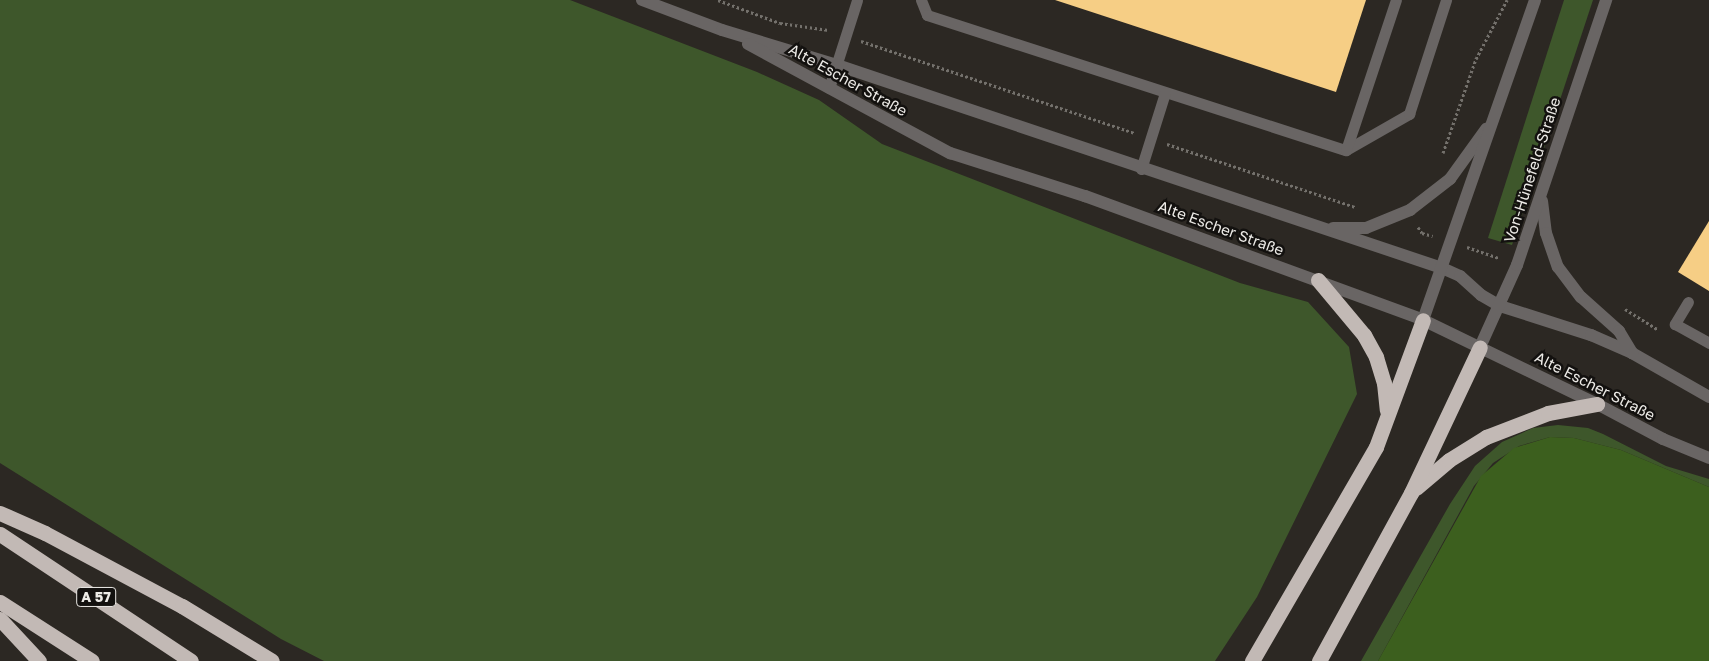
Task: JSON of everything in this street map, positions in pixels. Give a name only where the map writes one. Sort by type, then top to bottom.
[{"type":"highway","points":[[1318,280],[1364,336],[1376,357],[1384,383],[1387,415]]},
{"type":"highway","points":[[1252,661],[1360,478],[1387,415],[1423,320]]},
{"type":"highway","points":[[1319,661],[1411,492],[1480,347]]},
{"type":"highway","points":[[1411,492],[1449,460],[1486,437],[1548,413],[1597,404]]},
{"type":"highway","points":[[0,513],[45,533],[182,606],[272,661]]},
{"type":"highway","name":"A 57","points":[[0,534],[192,661]]},
{"type":"highway","points":[[0,602],[92,661]]},
{"type":"highway","points":[[0,619],[39,661]]},
{"type":"street","name":"Alte Escher Straße","points":[[642,0],[722,30],[837,65],[1442,268],[1460,276],[1481,295],[1500,306],[1591,335],[1632,353],[1709,397]]},
{"type":"street","points":[[1423,320],[1535,0]]},
{"type":"street","name":"Von-Hünefeld-Straße","points":[[1480,347],[1518,265],[1606,0]]},
{"type":"street","name":"Alte Escher Straße","points":[[722,30],[914,136],[950,153],[1085,196],[1423,320],[1597,404],[1663,439],[1709,458]]},
{"type":"street","points":[[1323,228],[1366,228],[1410,210],[1450,179],[1484,132],[1498,105]]},
{"type":"street","points":[[1542,196],[1546,233],[1558,267],[1581,297],[1619,331],[1632,353]]},
{"type":"lane","points":[[829,88],[857,0]]},
{"type":"lane","points":[[921,0],[927,15],[1346,150],[1409,114],[1446,0]]},
{"type":"lane","points":[[1346,150],[1396,0]]},
{"type":"lane","points":[[1142,168],[1165,92]]},
{"type":"lane","points":[[1688,302],[1675,324],[1709,342]]},
{"type":"path","points":[[718,0],[780,23],[819,26],[1357,208],[1366,206]]},
{"type":"path","points":[[1440,158],[1476,59],[1507,0]]},
{"type":"path","points":[[1410,210],[1422,233],[1451,241],[1518,265]]},
{"type":"path","points":[[1618,304],[1663,333]]},
{"type":"green space","points":[[0,0],[570,0],[757,72],[819,100],[882,144],[1240,283],[1308,302],[1349,347],[1357,394],[1257,597],[1215,661],[324,661],[281,639],[0,463]]},
{"type":"green space","points":[[1564,0],[1593,0],[1512,245],[1488,238]]},
{"type":"green space","points":[[1558,425],[1588,428],[1603,434],[1666,466],[1709,479],[1709,487],[1621,450],[1574,438],[1550,437],[1519,446],[1493,463],[1474,486],[1378,661],[1361,661],[1450,504],[1475,466],[1502,442],[1533,428]]},
{"type":"green space","points":[[1550,437],[1574,438],[1621,450],[1709,487],[1709,661],[1378,661],[1481,476],[1514,448]]},
{"type":"building","points":[[1055,0],[1366,0],[1336,92]]},
{"type":"building","points":[[1709,221],[1709,291],[1678,272]]}]
